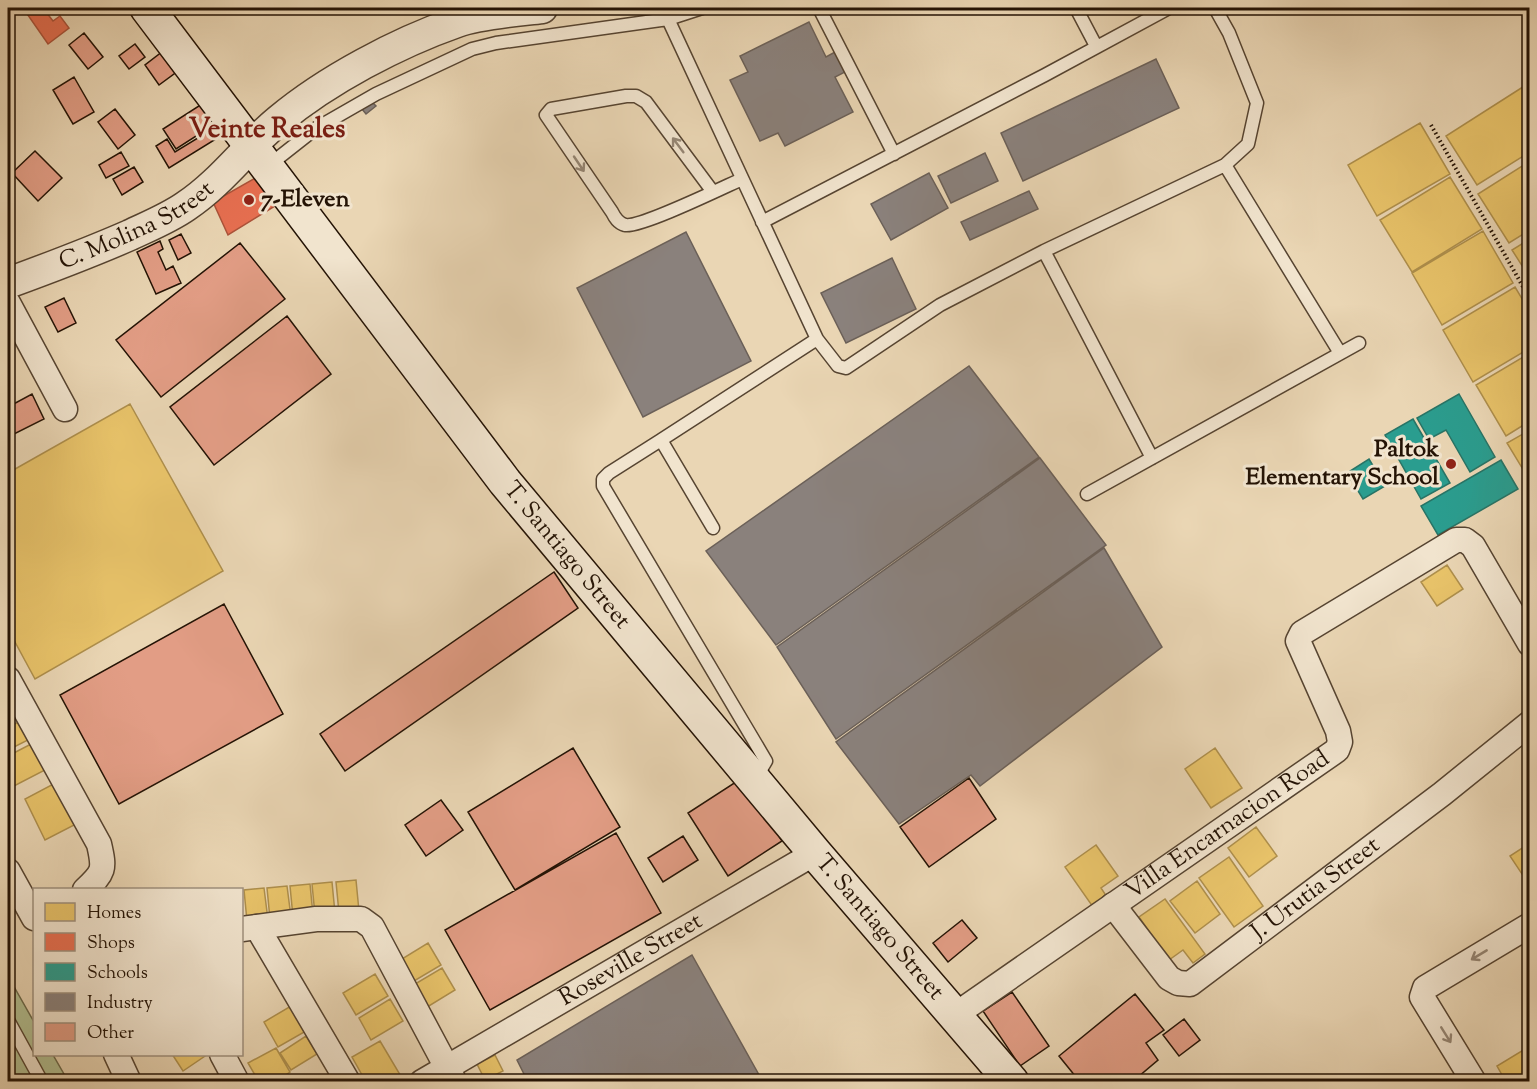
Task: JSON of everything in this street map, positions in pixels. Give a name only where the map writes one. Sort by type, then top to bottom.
[{"type":"main road","name":"T. Santiago Street","points":[[147,8],[505,482],[815,853],[1012,1082]]},
{"type":"street","name":"C. Molina Street","points":[[8,283],[81,257],[158,223],[186,206],[259,156],[288,131],[315,94],[382,54],[459,21],[542,8]]},
{"type":"street","points":[[8,303],[65,409]]},
{"type":"street","name":"Villa Encarnacion Road","points":[[955,1015],[1337,750],[1340,742],[1338,731],[1298,641],[1302,633],[1456,540],[1465,540],[1473,546],[1530,644]]},
{"type":"street","points":[[8,679],[99,844],[103,861],[100,876],[87,888]]},
{"type":"street","name":"J. Urutia Street","points":[[1113,905],[1168,978],[1178,983],[1190,984],[1442,794],[1530,723]]},
{"type":"street","name":"Roseville Street","points":[[422,1082],[451,1074],[815,853]]},
{"type":"street","points":[[8,871],[33,916]]},
{"type":"street","points":[[348,1082],[249,928],[316,919],[361,919],[372,927],[451,1074]]},
{"type":"street","points":[[1474,1082],[1422,997],[1425,988],[1530,925]]},
{"type":"street","points":[[117,1056],[129,1082]]},
{"type":"street","points":[[223,1056],[237,1082]]},
{"type":"lane","points":[[288,131],[315,129],[376,94],[472,49],[496,43],[668,19],[702,8]]},
{"type":"lane","points":[[819,8],[894,154]]},
{"type":"lane","points":[[1076,8],[1096,46]]},
{"type":"lane","points":[[762,222],[1169,8]]},
{"type":"lane","points":[[668,19],[817,339],[838,366],[846,368],[940,305],[1044,251],[1226,165],[1248,144],[1257,103],[1229,33],[1215,8]]},
{"type":"lane","points":[[713,192],[646,102],[636,96],[551,109],[546,115],[619,223],[630,225],[668,212],[713,192],[742,179]]},
{"type":"lane","points":[[1226,165],[1340,353]]},
{"type":"lane","points":[[1044,251],[1152,458]]},
{"type":"lane","points":[[755,779],[766,761],[603,486],[603,479],[817,339]]},
{"type":"lane","points":[[1087,495],[1359,343]]},
{"type":"lane","points":[[661,440],[713,528]]},
{"type":"lane","points":[[8,1020],[42,1082]]},
{"type":"path","points":[[1431,125],[1530,299]]},
{"type":"green space","points":[[8,976],[33,1020],[33,1056],[54,1056],[68,1081],[8,1081]]},
{"type":"building: Homes","points":[[1526,85],[1530,90],[1530,152],[1477,185],[1446,136]]},
{"type":"building: Homes","points":[[1420,123],[1450,174],[1377,216],[1348,165]]},
{"type":"building: Homes","points":[[1530,161],[1530,230],[1509,243],[1478,194]]},
{"type":"building: Homes","points":[[1450,177],[1482,229],[1412,272],[1380,220]]},
{"type":"building: Homes","points":[[1483,231],[1513,283],[1442,325],[1412,273]]},
{"type":"building: Homes","points":[[1530,239],[1530,278],[1512,250]]},
{"type":"building: Homes","points":[[1515,287],[1530,312],[1530,348],[1473,382],[1443,330]]},
{"type":"building: Homes","points":[[1530,353],[1530,421],[1506,436],[1476,385]]},
{"type":"building: Homes","points":[[130,404],[223,571],[35,679],[8,629],[8,473]]},
{"type":"building: Homes","points":[[1530,430],[1530,481],[1507,443]]},
{"type":"building: Homes","points":[[1447,565],[1463,589],[1437,606],[1421,582]]},
{"type":"building: Homes","points":[[21,721],[30,739],[8,750],[8,727]]},
{"type":"building: Homes","points":[[31,744],[45,770],[14,786],[8,773],[8,756]]},
{"type":"building: Homes","points":[[1215,748],[1242,788],[1211,808],[1185,769]]},
{"type":"building: Homes","points":[[61,780],[82,821],[45,840],[25,799]]},
{"type":"building: Homes","points":[[1256,827],[1277,856],[1249,877],[1228,848]]},
{"type":"building: Homes","points":[[1530,843],[1530,886],[1510,856]]},
{"type":"building: Homes","points":[[1096,845],[1118,876],[1101,888],[1107,897],[1093,907],[1065,867]]},
{"type":"building: Homes","points":[[1229,857],[1263,906],[1234,927],[1199,878]]},
{"type":"building: Homes","points":[[356,880],[359,911],[339,913],[336,882]]},
{"type":"building: Homes","points":[[1197,881],[1220,914],[1195,933],[1170,901]]},
{"type":"building: Homes","points":[[332,882],[335,913],[315,915],[312,884]]},
{"type":"building: Homes","points":[[310,884],[313,915],[293,917],[290,886]]},
{"type":"building: Homes","points":[[287,886],[291,917],[270,919],[267,888]]},
{"type":"building: Homes","points":[[264,888],[268,920],[247,921],[244,890]]},
{"type":"building: Homes","points":[[1165,899],[1205,954],[1193,963],[1183,950],[1169,960],[1139,917]]},
{"type":"building: Homes","points":[[428,943],[441,965],[409,984],[397,962]]},
{"type":"building: Homes","points":[[442,968],[455,990],[424,1009],[410,987]]},
{"type":"building: Homes","points":[[375,974],[388,996],[356,1015],[343,993]]},
{"type":"building: Homes","points":[[390,999],[403,1021],[371,1040],[359,1018]]},
{"type":"building: Homes","points":[[291,1006],[306,1031],[278,1047],[264,1022]]},
{"type":"building: Homes","points":[[306,1036],[317,1054],[291,1070],[280,1053]]},
{"type":"building: Homes","points":[[380,1041],[402,1078],[397,1082],[366,1082],[352,1057]]},
{"type":"building: Homes","points":[[276,1048],[290,1072],[275,1082],[259,1082],[248,1063]]},
{"type":"building: Homes","points":[[1525,1049],[1530,1057],[1530,1082],[1506,1082],[1497,1066]]},
{"type":"building: Homes","points":[[495,1055],[503,1071],[485,1080],[477,1064]]},
{"type":"building: Homes","points":[[173,1056],[205,1056],[183,1071]]},
{"type":"building: Shops","points":[[23,8],[43,8],[53,21],[60,16],[69,28],[48,44]]},
{"type":"building: Shops","points":[[257,177],[275,206],[228,235],[213,202]]},
{"type":"building: Schools","points":[[1459,394],[1495,457],[1470,472],[1446,430],[1429,439],[1417,418]]},
{"type":"building: Schools","points":[[1413,419],[1450,483],[1421,499],[1385,435]]},
{"type":"building: Schools","points":[[1369,459],[1385,486],[1363,499],[1347,473]]},
{"type":"building: Schools","points":[[1501,460],[1518,489],[1438,535],[1421,506]]},
{"type":"building: Industry","points":[[809,22],[826,57],[835,52],[845,72],[835,77],[853,112],[785,146],[778,133],[760,141],[730,80],[748,72],[740,56]]},
{"type":"building: Industry","points":[[1156,59],[1179,108],[1023,181],[1001,133]]},
{"type":"building: Industry","points":[[371,101],[376,106],[366,114],[362,109]]},
{"type":"building: Industry","points":[[985,153],[998,181],[951,203],[938,176]]},
{"type":"building: Industry","points":[[929,173],[948,208],[891,240],[871,204]]},
{"type":"building: Industry","points":[[1029,191],[1038,209],[970,240],[961,222]]},
{"type":"building: Industry","points":[[686,232],[751,361],[643,417],[577,288]]},
{"type":"building: Industry","points":[[892,258],[916,309],[846,343],[821,293]]},
{"type":"building: Industry","points":[[969,366],[1039,457],[776,645],[706,551]]},
{"type":"building: Industry","points":[[1040,458],[1106,545],[836,739],[777,647]]},
{"type":"building: Industry","points":[[1104,548],[1162,647],[980,786],[971,775],[899,824],[836,742]]},
{"type":"building: Industry","points":[[692,955],[763,1082],[528,1082],[517,1060]]},
{"type":"building: Other","points":[[84,33],[103,57],[88,69],[69,45]]},
{"type":"building: Other","points":[[135,44],[145,57],[129,69],[119,56]]},
{"type":"building: Other","points":[[167,48],[182,68],[159,85],[145,65]]},
{"type":"building: Other","points":[[74,77],[94,112],[73,124],[53,90]]},
{"type":"building: Other","points":[[205,102],[218,122],[176,149],[163,129]]},
{"type":"building: Other","points":[[115,109],[135,135],[118,149],[98,122]]},
{"type":"building: Other","points":[[219,125],[224,134],[169,168],[156,146],[167,139],[175,152]]},
{"type":"building: Other","points":[[35,151],[62,178],[38,201],[12,173]]},
{"type":"building: Other","points":[[121,152],[129,166],[106,178],[99,165]]},
{"type":"building: Other","points":[[134,167],[143,182],[122,195],[113,179]]},
{"type":"building: Other","points":[[181,234],[191,253],[178,260],[169,240]]},
{"type":"building: Other","points":[[160,241],[163,249],[158,252],[166,270],[173,266],[181,283],[156,294],[137,252]]},
{"type":"building: Other","points":[[240,243],[285,299],[161,397],[116,340]]},
{"type":"building: Other","points":[[64,298],[76,323],[58,332],[45,307]]},
{"type":"building: Other","points":[[287,316],[331,374],[214,465],[170,407]]},
{"type":"building: Other","points":[[32,394],[44,419],[8,437],[8,407]]},
{"type":"building: Other","points":[[554,572],[578,608],[345,771],[320,734]]},
{"type":"building: Other","points":[[224,604],[283,714],[119,804],[60,695]]},
{"type":"building: Other","points":[[573,748],[620,827],[515,890],[468,812]]},
{"type":"building: Other","points":[[742,778],[782,841],[728,876],[688,813]]},
{"type":"building: Other","points":[[969,778],[996,819],[929,867],[900,827]]},
{"type":"building: Other","points":[[441,800],[463,830],[426,856],[405,825]]},
{"type":"building: Other","points":[[616,833],[661,913],[490,1010],[445,930]]},
{"type":"building: Other","points":[[683,836],[698,860],[663,882],[648,858]]},
{"type":"building: Other","points":[[962,920],[977,938],[948,962],[933,943]]},
{"type":"building: Other","points":[[1012,992],[1049,1046],[1020,1066],[983,1011]]},
{"type":"building: Other","points":[[1135,994],[1164,1030],[1146,1043],[1158,1060],[1132,1082],[1080,1082],[1059,1056]]},
{"type":"building: Other","points":[[1184,1019],[1200,1040],[1179,1056],[1163,1035]]},
{"type":"place","name":"7-Eleven","points":[[249,200]]},
{"type":"place","name":"Paltok Elementary School","points":[[1451,464]]},
{"type":"district","name":"Veinte Reales","points":[[267,130]]}]
